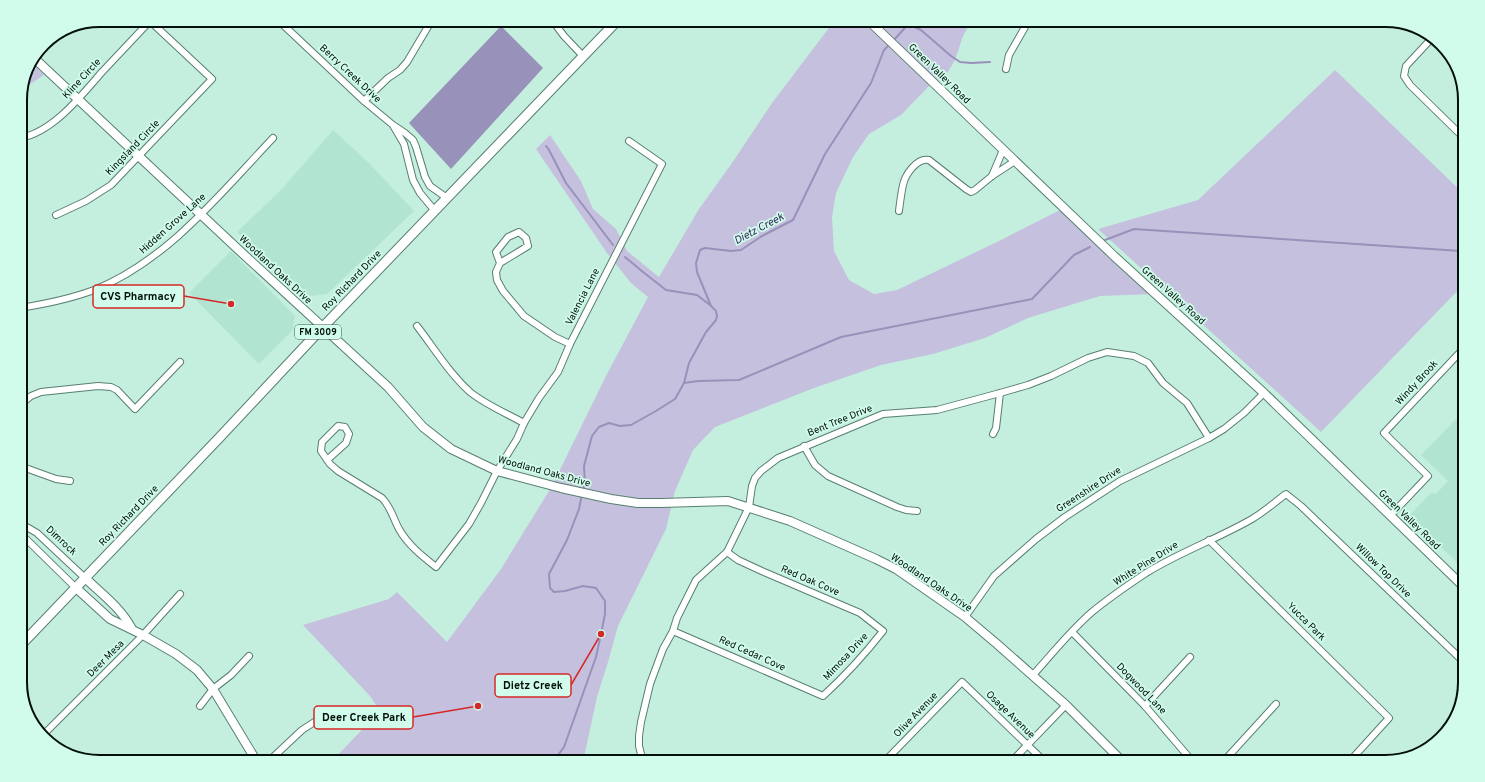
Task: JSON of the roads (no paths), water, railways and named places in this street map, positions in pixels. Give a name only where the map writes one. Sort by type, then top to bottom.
[{"type":"main road","name":"Roy Richard Drive","points":[[27,639],[322,328],[611,27]]},
{"type":"street","name":"Kline Circle","points":[[27,136],[53,123],[78,100],[144,27]]},
{"type":"street","name":"Kingsland Circle","points":[[56,215],[86,201],[111,185],[212,80],[157,27]]},
{"type":"street","name":"Berry Creek Drive","points":[[285,27],[364,101],[413,140],[425,177],[430,186],[447,198]]},
{"type":"street","points":[[364,101],[388,78],[400,70],[428,27]]},
{"type":"street","points":[[557,27],[583,56]]},
{"type":"street","name":"Green Valley Road","points":[[875,27],[1114,256],[1264,393],[1458,581]]},
{"type":"street","points":[[1006,69],[1009,55],[1025,27]]},
{"type":"street","points":[[1429,41],[1406,66],[1404,76],[1410,86],[1458,132]]},
{"type":"street","name":"Woodland Oaks Drive","points":[[38,62],[322,328],[388,387],[423,427],[462,455],[497,471],[561,488],[607,498],[646,503],[728,501],[790,521],[888,564],[965,617],[1034,674],[1116,755]]},
{"type":"street","name":"Berry Creek Drive","points":[[393,125],[404,144],[413,180],[420,192],[435,211]]},
{"type":"street","name":"Hidden Grove Lane","points":[[27,307],[57,301],[88,292],[126,274],[146,262],[201,215],[273,138]]},
{"type":"street","name":"Valencia Lane","points":[[328,460],[330,464],[338,471],[382,498],[387,504],[399,529],[407,540],[419,554],[436,567],[469,524],[482,503],[497,471],[517,439],[524,423],[539,398],[558,372],[570,344],[662,164],[629,141]]},
{"type":"street","points":[[992,176],[1003,150]]},
{"type":"street","points":[[408,163],[420,160]]},
{"type":"street","points":[[899,211],[903,184],[912,169],[922,160],[929,160],[969,191],[975,190],[992,176],[1015,161]]},
{"type":"street","points":[[500,262],[496,252],[508,237],[518,232],[526,238],[528,246],[500,262],[496,272],[497,280],[503,291],[524,316],[541,329],[570,344]]},
{"type":"street","points":[[417,326],[447,368],[470,392],[489,405],[524,423]]},
{"type":"street","name":"Bent Tree Drive","points":[[641,755],[638,736],[650,684],[663,649],[673,631],[677,618],[696,580],[727,552],[748,507],[752,486],[760,471],[778,458],[883,414],[937,410],[1000,393],[1034,383],[1097,354],[1107,352],[1134,356],[1148,363],[1163,383],[1187,403],[1209,438]]},
{"type":"street","name":"Windy Brook","points":[[1390,516],[1428,476],[1384,433],[1458,354]]},
{"type":"street","points":[[27,399],[41,392],[98,386],[111,387],[118,390],[135,409],[180,362]]},
{"type":"street","points":[[993,434],[996,428],[1000,393]]},
{"type":"street","name":"Greenshire Drive","points":[[965,617],[994,576],[1036,539],[1065,517],[1120,481],[1209,438],[1224,429],[1244,414],[1264,393]]},
{"type":"street","points":[[338,426],[345,427],[349,434],[346,443],[328,460],[321,451],[322,442],[338,426]]},
{"type":"street","points":[[804,446],[815,465],[828,476],[897,507],[917,511]]},
{"type":"street","points":[[27,469],[56,479],[70,481]]},
{"type":"street","name":"White Pine Drive","points":[[1034,674],[1072,632],[1092,613],[1147,573],[1183,552],[1224,534],[1253,518],[1286,494]]},
{"type":"street","name":"Willow Top Drive","points":[[1286,494],[1301,506],[1458,656]]},
{"type":"street","name":"Dimrock","points":[[27,527],[37,533],[85,578]]},
{"type":"street","points":[[27,539],[110,619],[143,635],[188,662],[213,689],[253,755]]},
{"type":"street","name":"Yucca Park","points":[[1209,540],[1390,718],[1356,755]]},
{"type":"street","name":"Red Oak Cove","points":[[727,552],[738,560],[764,572],[860,613],[883,631]]},
{"type":"street","points":[[85,578],[118,609],[126,618],[132,629]]},
{"type":"street","name":"Deer Mesa","points":[[46,732],[143,635],[180,594]]},
{"type":"street","name":"Red Cedar Cove","points":[[673,631],[823,696]]},
{"type":"street","name":"Mimosa Drive","points":[[823,696],[853,666],[883,631]]},
{"type":"street","name":"Dogwood Lane","points":[[1072,632],[1145,706],[1187,755]]},
{"type":"street","points":[[200,706],[213,689],[231,676],[249,656]]},
{"type":"street","points":[[1145,706],[1190,657]]},
{"type":"street","name":"Osage Avenue","points":[[962,682],[1037,755]]},
{"type":"street","name":"Olive Avenue","points":[[891,755],[962,682]]},
{"type":"street","points":[[1229,755],[1276,704]]},
{"type":"street","points":[[1018,755],[1066,705]]},
{"type":"street","points":[[275,755],[302,730],[319,719]]},
{"type":"waterway","name":"Dietz Creek","points":[[893,41],[906,27]]},
{"type":"waterway","points":[[914,27],[921,30],[960,62],[990,62]]},
{"type":"waterway","name":"Dietz Creek","points":[[583,490],[585,483],[584,466],[592,436],[599,427],[609,423],[620,426],[631,425],[675,399],[684,383],[689,363],[706,332],[716,320],[716,311],[711,306],[697,272],[696,263],[700,250],[705,248],[731,251],[741,250],[762,236],[793,220],[825,154],[871,83],[884,50],[890,44]]},
{"type":"waterway","points":[[546,146],[566,183],[613,245]]},
{"type":"waterway","points":[[1105,240],[1134,229],[1458,251]]},
{"type":"waterway","points":[[684,383],[698,381],[739,380],[841,337],[1032,299],[1074,255],[1090,247]]},
{"type":"waterway","points":[[625,257],[666,290],[697,295],[710,305]]},
{"type":"waterway","name":"Dietz Creek","points":[[558,755],[564,747],[596,657],[605,614],[605,601],[596,588],[583,586],[565,591],[554,592],[550,588],[549,574],[567,540],[579,509],[582,494]]},
{"type":"place","name":"CVS Pharmacy","points":[[231,304]]},
{"type":"place","name":"Dietz Creek","points":[[601,634]]},
{"type":"place","name":"Deer Creek Park","points":[[478,706]]}]
